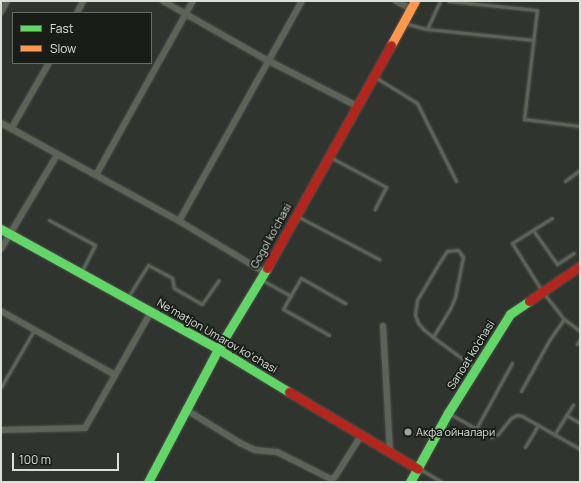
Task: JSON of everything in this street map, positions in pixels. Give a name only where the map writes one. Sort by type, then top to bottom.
[{"type":"main road","name":"Gogol ko'chasi","points":[[148,482],[218,349],[263,275],[412,5]]},
{"type":"main road","name":"Neʻmatjon Umarov koʻchasi","points":[[1,229],[218,349],[362,434],[418,469]]},
{"type":"main road","name":"Sanoat ko'chasi","points":[[410,482],[448,413],[477,369],[510,314],[580,266]]},
{"type":"street","points":[[1,12],[7,1]]},
{"type":"street","points":[[78,12],[84,1]]},
{"type":"street","points":[[163,1],[267,60],[357,106]]},
{"type":"street","points":[[96,175],[193,1]]},
{"type":"street","points":[[179,221],[267,60],[302,1]]},
{"type":"street","points":[[396,1],[412,5]]},
{"type":"street","points":[[11,129],[48,64]]},
{"type":"street","points":[[1,124],[179,221],[263,275]]},
{"type":"street","points":[[1,249],[57,155]]},
{"type":"street","points":[[1,311],[115,375]]},
{"type":"street","points":[[1,430],[85,428],[151,312]]},
{"type":"street","points":[[383,326],[390,452]]},
{"type":"street","points":[[185,410],[240,443],[255,450],[277,452],[331,479],[335,478],[362,434]]},
{"type":"lane","points":[[427,29],[440,1]]},
{"type":"lane","points":[[448,1],[537,10],[524,120],[580,126]]},
{"type":"lane","points":[[402,23],[427,29],[533,40]]},
{"type":"lane","points":[[373,76],[417,103],[456,181]]},
{"type":"lane","points":[[329,156],[386,187],[375,209]]},
{"type":"lane","points":[[565,181],[580,170]]},
{"type":"lane","points":[[295,215],[379,259]]},
{"type":"lane","points":[[552,218],[512,243],[542,291],[564,319],[580,331]]},
{"type":"lane","points":[[49,220],[95,245],[81,272]]},
{"type":"lane","points":[[533,230],[557,264],[574,253]]},
{"type":"lane","points":[[433,337],[450,309],[455,297],[463,257],[458,250],[448,251],[417,300],[415,315],[418,323],[433,337],[477,369]]},
{"type":"lane","points":[[127,298],[148,265],[172,278],[174,288],[202,304],[219,280]]},
{"type":"lane","points":[[263,275],[291,296]]},
{"type":"lane","points":[[329,335],[283,309],[301,278],[345,303]]},
{"type":"lane","points":[[522,391],[550,339],[564,319]]},
{"type":"lane","points":[[1,387],[34,330]]},
{"type":"lane","points":[[577,344],[580,339]]},
{"type":"lane","points":[[476,429],[512,363]]},
{"type":"lane","points":[[554,435],[573,405]]},
{"type":"lane","points":[[448,413],[491,437],[494,437],[511,418],[517,415],[580,449]]},
{"type":"lane","points":[[566,415],[580,423]]},
{"type":"lane","points":[[526,447],[538,425]]},
{"type":"lane","points":[[418,469],[442,482]]},
{"type":"traffic: fast","points":[[1,229],[218,349],[289,392]]},
{"type":"traffic: fast","points":[[148,482],[218,349],[267,268]]},
{"type":"traffic: fast","points":[[410,482],[448,413],[510,314],[529,301]]},
{"type":"traffic: slow","points":[[391,45],[415,1]]},
{"type":"traffic: jam","points":[[267,268],[391,45]]},
{"type":"traffic: jam","points":[[529,301],[580,266]]},
{"type":"traffic: jam","points":[[289,392],[418,469]]},
{"type":"place","name":"Акфа ойналари","points":[[408,432]]}]
